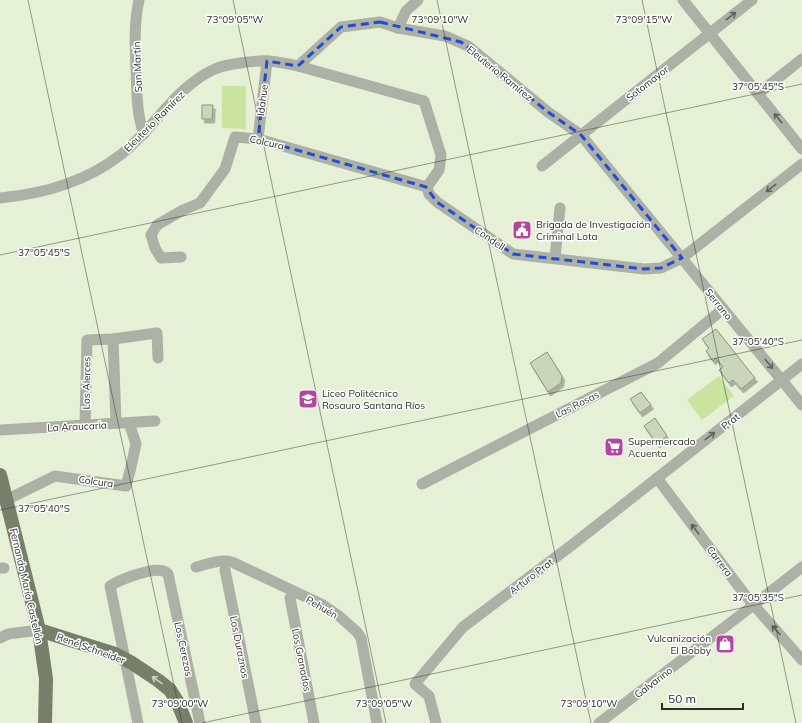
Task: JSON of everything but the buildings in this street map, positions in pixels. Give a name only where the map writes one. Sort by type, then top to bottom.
[{"type":"main road","name":"Fernando María Castellón","points":[[0,475],[39,630],[46,679],[45,723]]},
{"type":"main road","name":"René Schneider","points":[[39,630],[125,659],[170,690],[177,701],[186,723]]},
{"type":"street","name":"San Martín","points":[[139,0],[135,40],[139,113],[144,134]]},
{"type":"street","points":[[398,28],[406,11],[418,0]]},
{"type":"street","points":[[683,0],[802,149]]},
{"type":"street","name":"Sotomayor","points":[[542,166],[752,0]]},
{"type":"street","name":"Eleuterio Ramírez","points":[[0,198],[39,192],[88,175],[119,156],[144,134],[181,94],[214,69],[239,63],[267,61],[298,66],[341,27],[380,22],[398,28],[445,36],[468,46],[548,112],[581,135],[682,258]]},
{"type":"street","points":[[758,94],[802,59]]},
{"type":"street","name":"Idahue","points":[[258,139],[267,61]]},
{"type":"street","points":[[298,66],[424,101],[441,154],[439,170],[427,187]]},
{"type":"street","name":"Colcura","points":[[181,257],[161,258],[155,248],[151,236],[157,225],[182,210],[200,203],[225,169],[235,136],[258,139],[427,187]]},
{"type":"street","name":"Condell","points":[[427,187],[429,194],[437,202],[513,254],[644,270],[660,268],[682,258],[802,164]]},
{"type":"street","points":[[555,258],[560,208]]},
{"type":"street","name":"Serrano","points":[[682,258],[802,405]]},
{"type":"street","name":"Las Rosas","points":[[422,484],[658,363],[723,309]]},
{"type":"street","points":[[116,423],[114,339],[157,333],[158,358]]},
{"type":"street","name":"Los Alerces","points":[[85,425],[87,340],[114,339]]},
{"type":"street","name":"Prat","points":[[657,478],[802,364]]},
{"type":"street","name":"La Araucaria","points":[[0,430],[155,421]]},
{"type":"street","name":"Colcura","points":[[6,500],[55,476],[126,486],[136,444],[129,423]]},
{"type":"street","name":"Carrera","points":[[657,478],[754,605],[802,660]]},
{"type":"street","name":"Arturo Prat","points":[[436,723],[429,696],[415,684],[463,627],[657,478]]},
{"type":"street","name":"Pehuén","points":[[196,567],[219,561],[232,562],[323,605],[351,626],[361,638],[377,723]]},
{"type":"street","name":"Galvarino","points":[[599,723],[802,567]]},
{"type":"street","name":"Los Duraznos","points":[[225,570],[256,723]]},
{"type":"street","name":"Los Cerezos","points":[[125,659],[110,586],[121,579],[150,571],[163,571],[168,574],[200,723]]},
{"type":"street","name":"Los Granados","points":[[290,598],[314,723]]},
{"type":"street","points":[[0,638],[8,634],[39,630]]},
{"type":"street","points":[[125,659],[138,723]]},
{"type":"highlighted area","points":[[380,22],[461,42],[548,112],[581,135],[682,258],[661,268],[644,269],[513,254],[437,202],[426,187],[258,139],[267,61],[298,66],[341,27]]},
{"type":"green space","points":[[222,86],[246,86],[246,129],[222,128]]},
{"type":"green space","points":[[719,376],[734,396],[702,420],[687,400]]},
{"type":"place","name":"Brigada de Investigación Criminal Lota","points":[[522,230]]},
{"type":"place","name":"Liceo Politécnico Rosauro Santana Ríos","points":[[308,399]]},
{"type":"place","name":"Supermercado Acuenta","points":[[614,447]]},
{"type":"place","name":"Vulcanización El Bobby","points":[[725,644]]}]
